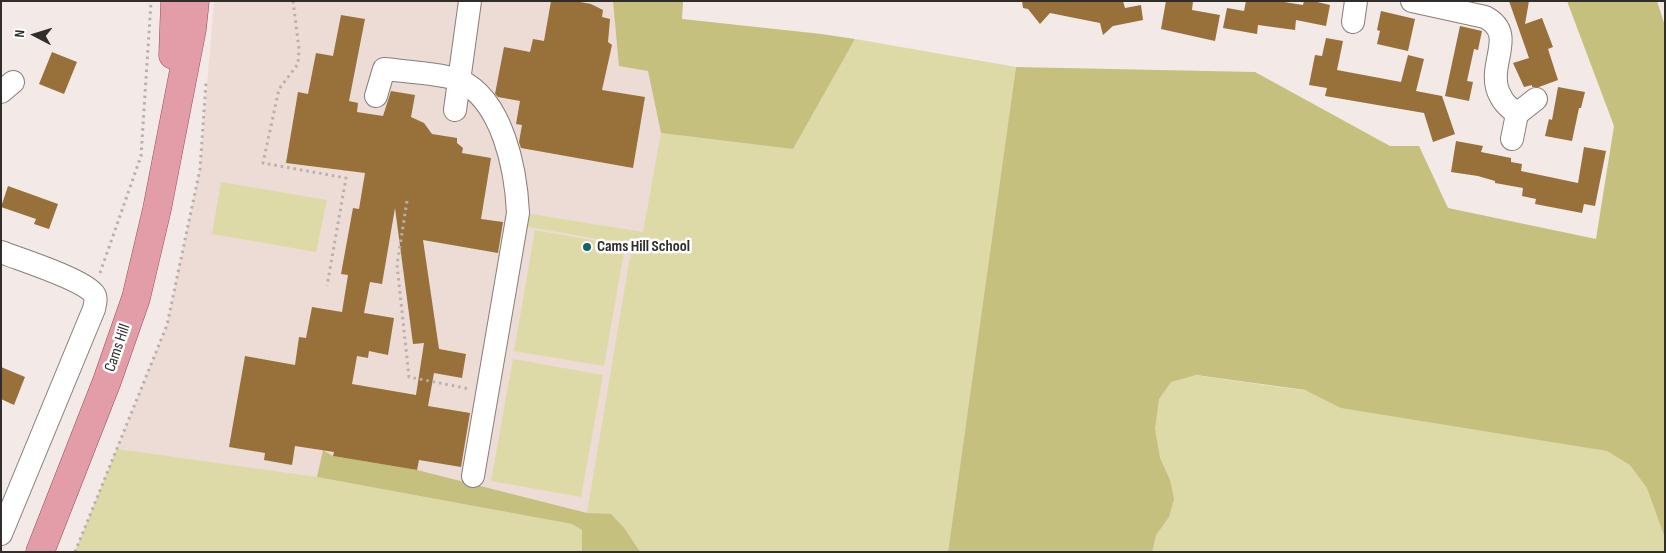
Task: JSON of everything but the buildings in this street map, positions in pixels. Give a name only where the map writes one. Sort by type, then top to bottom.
[{"type":"main road","name":"Cams Hill","points":[[170,136],[175,1]]},
{"type":"main road","name":"Cams Hill","points":[[40,552],[107,380],[136,298],[157,209],[192,29],[195,1]]},
{"type":"street","points":[[455,110],[470,1]]},
{"type":"street","points":[[1412,1],[1485,17],[1495,22],[1501,30],[1502,38],[1495,68],[1496,88],[1504,103],[1518,114]]},
{"type":"street","points":[[376,96],[384,69],[458,79],[475,90],[500,126],[517,182],[518,213],[473,476]]},
{"type":"street","points":[[1512,139],[1518,114],[1536,99]]},
{"type":"street","points":[[1,252],[86,288],[96,298],[94,309],[1,534]]},
{"type":"path","points":[[86,288],[141,156],[151,1]]},
{"type":"path","points":[[293,1],[299,49],[298,64],[279,89],[263,163],[346,178],[328,286]]},
{"type":"path","points":[[75,552],[167,326],[200,169],[207,80]]},
{"type":"path","points":[[407,201],[396,265],[409,377],[488,392]]},
{"type":"shaded area","name":"Cams Hill School","points":[[214,1],[683,1],[682,19],[821,34],[1016,67],[948,552],[75,552],[167,325],[200,169]]},
{"type":"shaded area","points":[[613,1],[683,1],[682,19],[855,39],[793,149],[661,133],[648,71],[619,66]]},
{"type":"shaded area","points":[[1567,1],[1657,1],[1665,26],[1665,538],[1647,488],[1630,465],[1607,451],[1341,408],[1305,390],[1196,375],[1171,382],[1159,399],[1155,429],[1160,458],[1170,480],[1174,499],[1169,517],[1156,535],[1152,552],[948,552],[1016,67],[1255,72],[1390,146],[1419,146],[1448,208],[1596,239],[1614,126]]},
{"type":"shaded area","points":[[855,39],[1016,67],[948,552],[640,552],[625,529],[611,515],[587,513],[632,245],[523,226],[525,213],[643,232],[661,133],[793,149]]},
{"type":"shaded area","points":[[221,182],[327,200],[316,252],[212,234]]},
{"type":"shaded area","points":[[535,230],[625,246],[604,366],[514,351]]},
{"type":"shaded area","points":[[513,359],[603,375],[581,497],[491,481]]},
{"type":"shaded area","points":[[1144,368],[1665,441],[1665,552],[1100,552]]},
{"type":"shaded area","points":[[117,449],[317,477],[572,524],[582,530],[582,552],[75,552]]},
{"type":"shaded area","points":[[323,450],[333,456],[417,470],[587,513],[611,514],[625,529],[640,552],[582,552],[582,530],[572,524],[317,477]]},
{"type":"place","name":"Cams Hill School","points":[[587,247]]}]
